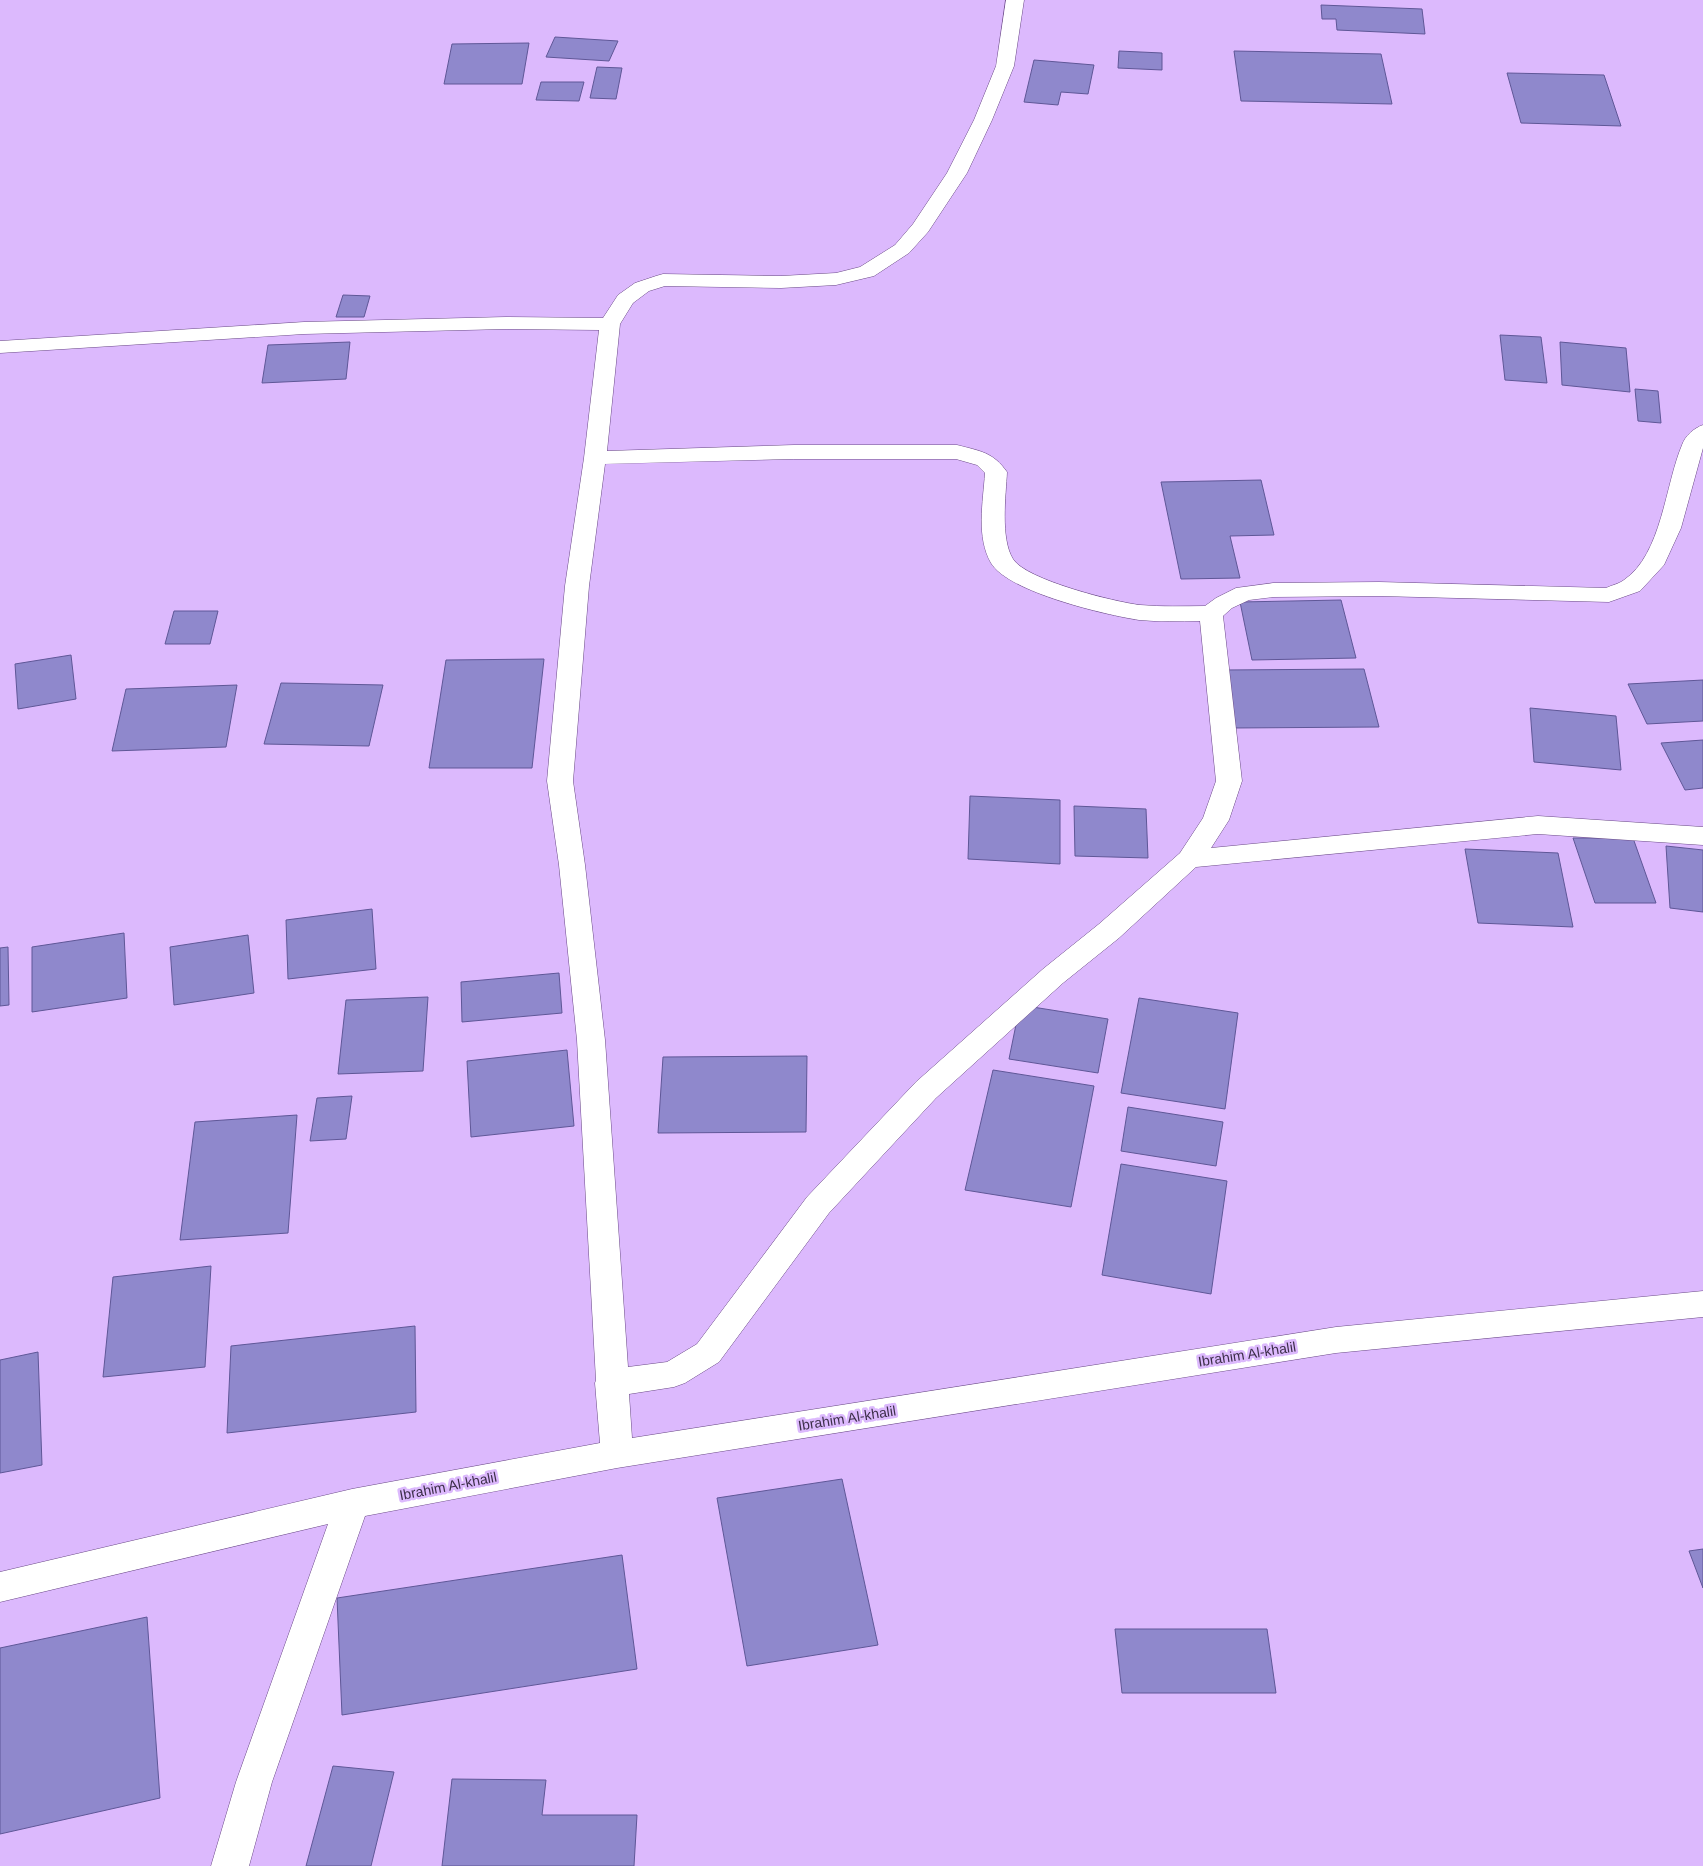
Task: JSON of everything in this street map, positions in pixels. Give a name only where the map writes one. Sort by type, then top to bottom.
[{"type":"street","points":[[617,1454],[590,1040],[572,865],[560,781],[577,586],[595,458],[610,324],[625,299],[642,287],[663,280],[781,282],[836,279],[867,272],[902,249],[921,228],[957,173],[983,120],[1005,66],[1014,0]]},
{"type":"street","points":[[0,348],[304,328],[506,323],[610,324]]},
{"type":"street","points":[[595,458],[794,452],[957,452],[985,460],[996,472],[995,545],[1003,564],[1023,579],[1053,590],[1137,612],[1211,614],[1224,603],[1244,593],[1273,590],[1379,589],[1608,594],[1632,586],[1652,565],[1666,535],[1693,444],[1703,432]]},
{"type":"street","points":[[611,1383],[674,1374],[708,1353],[818,1205],[926,1090],[1053,976],[1109,931],[1189,859],[1216,820],[1229,781],[1211,614]]},
{"type":"street","points":[[1189,859],[1538,825],[1703,836]]},
{"type":"street","name":"Ibrahim Al-khalil","points":[[0,1587],[352,1504],[617,1454],[1336,1340],[1703,1304]]},
{"type":"street","points":[[230,1866],[254,1782],[352,1504]]},
{"type":"building","points":[[1321,5],[1422,9],[1425,34],[1337,30],[1336,19],[1322,19]]},
{"type":"building","points":[[555,37],[618,41],[609,61],[546,57]]},
{"type":"building","points":[[529,43],[522,84],[444,84],[452,44]]},
{"type":"building","points":[[1119,51],[1162,53],[1162,70],[1118,68]]},
{"type":"building","points":[[1234,51],[1381,54],[1392,104],[1241,101]]},
{"type":"building","points":[[1034,60],[1094,65],[1088,94],[1061,92],[1058,105],[1024,102]]},
{"type":"building","points":[[597,67],[622,68],[616,99],[590,98]]},
{"type":"building","points":[[1507,73],[1604,75],[1621,126],[1521,123]]},
{"type":"building","points":[[541,82],[584,82],[579,101],[536,100]]},
{"type":"building","points":[[343,295],[370,296],[364,317],[336,317]]},
{"type":"building","points":[[1500,335],[1541,337],[1547,383],[1505,380]]},
{"type":"building","points":[[350,342],[346,379],[262,383],[268,345]]},
{"type":"building","points":[[1560,342],[1626,348],[1630,392],[1562,385]]},
{"type":"building","points":[[1635,389],[1658,391],[1661,423],[1638,421]]},
{"type":"building","points":[[1261,480],[1274,535],[1230,536],[1240,578],[1181,579],[1161,482]]},
{"type":"building","points":[[1341,600],[1356,658],[1252,660],[1240,602]]},
{"type":"building","points":[[174,611],[218,611],[210,644],[165,644]]},
{"type":"building","points":[[71,655],[76,699],[18,709],[15,664]]},
{"type":"building","points":[[544,659],[532,768],[429,768],[446,660]]},
{"type":"building","points":[[1364,669],[1379,727],[1233,728],[1222,670]]},
{"type":"building","points":[[1703,680],[1703,721],[1647,724],[1628,684]]},
{"type":"building","points":[[281,683],[383,685],[369,746],[264,744]]},
{"type":"building","points":[[237,685],[226,747],[112,751],[126,689]]},
{"type":"building","points":[[1530,708],[1616,716],[1621,770],[1534,762]]},
{"type":"building","points":[[1703,740],[1703,788],[1685,790],[1661,743]]},
{"type":"building","points":[[970,796],[1060,800],[1060,864],[968,859]]},
{"type":"building","points":[[1074,806],[1146,809],[1148,858],[1075,856]]},
{"type":"building","points":[[1573,838],[1633,838],[1656,903],[1595,903]]},
{"type":"building","points":[[1666,846],[1703,850],[1703,912],[1670,908]]},
{"type":"building","points":[[1465,849],[1558,853],[1573,927],[1478,923]]},
{"type":"building","points":[[372,909],[376,969],[288,979],[286,920]]},
{"type":"building","points":[[124,933],[127,998],[32,1012],[32,947]]},
{"type":"building","points":[[248,935],[254,993],[174,1005],[170,947]]},
{"type":"building","points":[[8,947],[9,1005],[0,1006],[0,948]]},
{"type":"building","points":[[559,973],[562,1013],[462,1022],[461,982]]},
{"type":"building","points":[[428,997],[423,1071],[338,1074],[346,1000]]},
{"type":"building","points":[[1139,998],[1238,1013],[1225,1109],[1121,1093]]},
{"type":"building","points":[[1020,1005],[1108,1019],[1098,1073],[1009,1059]]},
{"type":"building","points":[[567,1050],[574,1126],[471,1137],[467,1061]]},
{"type":"building","points":[[807,1056],[806,1132],[658,1133],[663,1057]]},
{"type":"building","points":[[993,1070],[1094,1086],[1071,1207],[965,1190]]},
{"type":"building","points":[[352,1096],[346,1139],[310,1141],[317,1098]]},
{"type":"building","points":[[1128,1107],[1223,1122],[1216,1166],[1121,1151]]},
{"type":"building","points":[[297,1115],[288,1233],[180,1240],[195,1122]]},
{"type":"building","points":[[1121,1164],[1227,1181],[1211,1294],[1102,1275]]},
{"type":"building","points":[[211,1266],[205,1367],[103,1377],[113,1277]]},
{"type":"building","points":[[415,1326],[416,1412],[227,1433],[231,1346]]},
{"type":"building","points":[[38,1352],[42,1465],[0,1473],[0,1360]]},
{"type":"building","points":[[842,1479],[878,1645],[747,1666],[717,1498]]},
{"type":"building","points":[[1703,1549],[1703,1588],[1689,1551]]},
{"type":"building","points":[[622,1555],[637,1669],[342,1715],[337,1598]]},
{"type":"building","points":[[147,1617],[160,1798],[0,1834],[0,1648]]},
{"type":"building","points":[[1115,1629],[1267,1629],[1276,1693],[1122,1693]]},
{"type":"building","points":[[333,1766],[394,1772],[371,1866],[306,1866]]},
{"type":"building","points":[[452,1779],[546,1780],[542,1815],[637,1815],[634,1866],[442,1866]]}]
